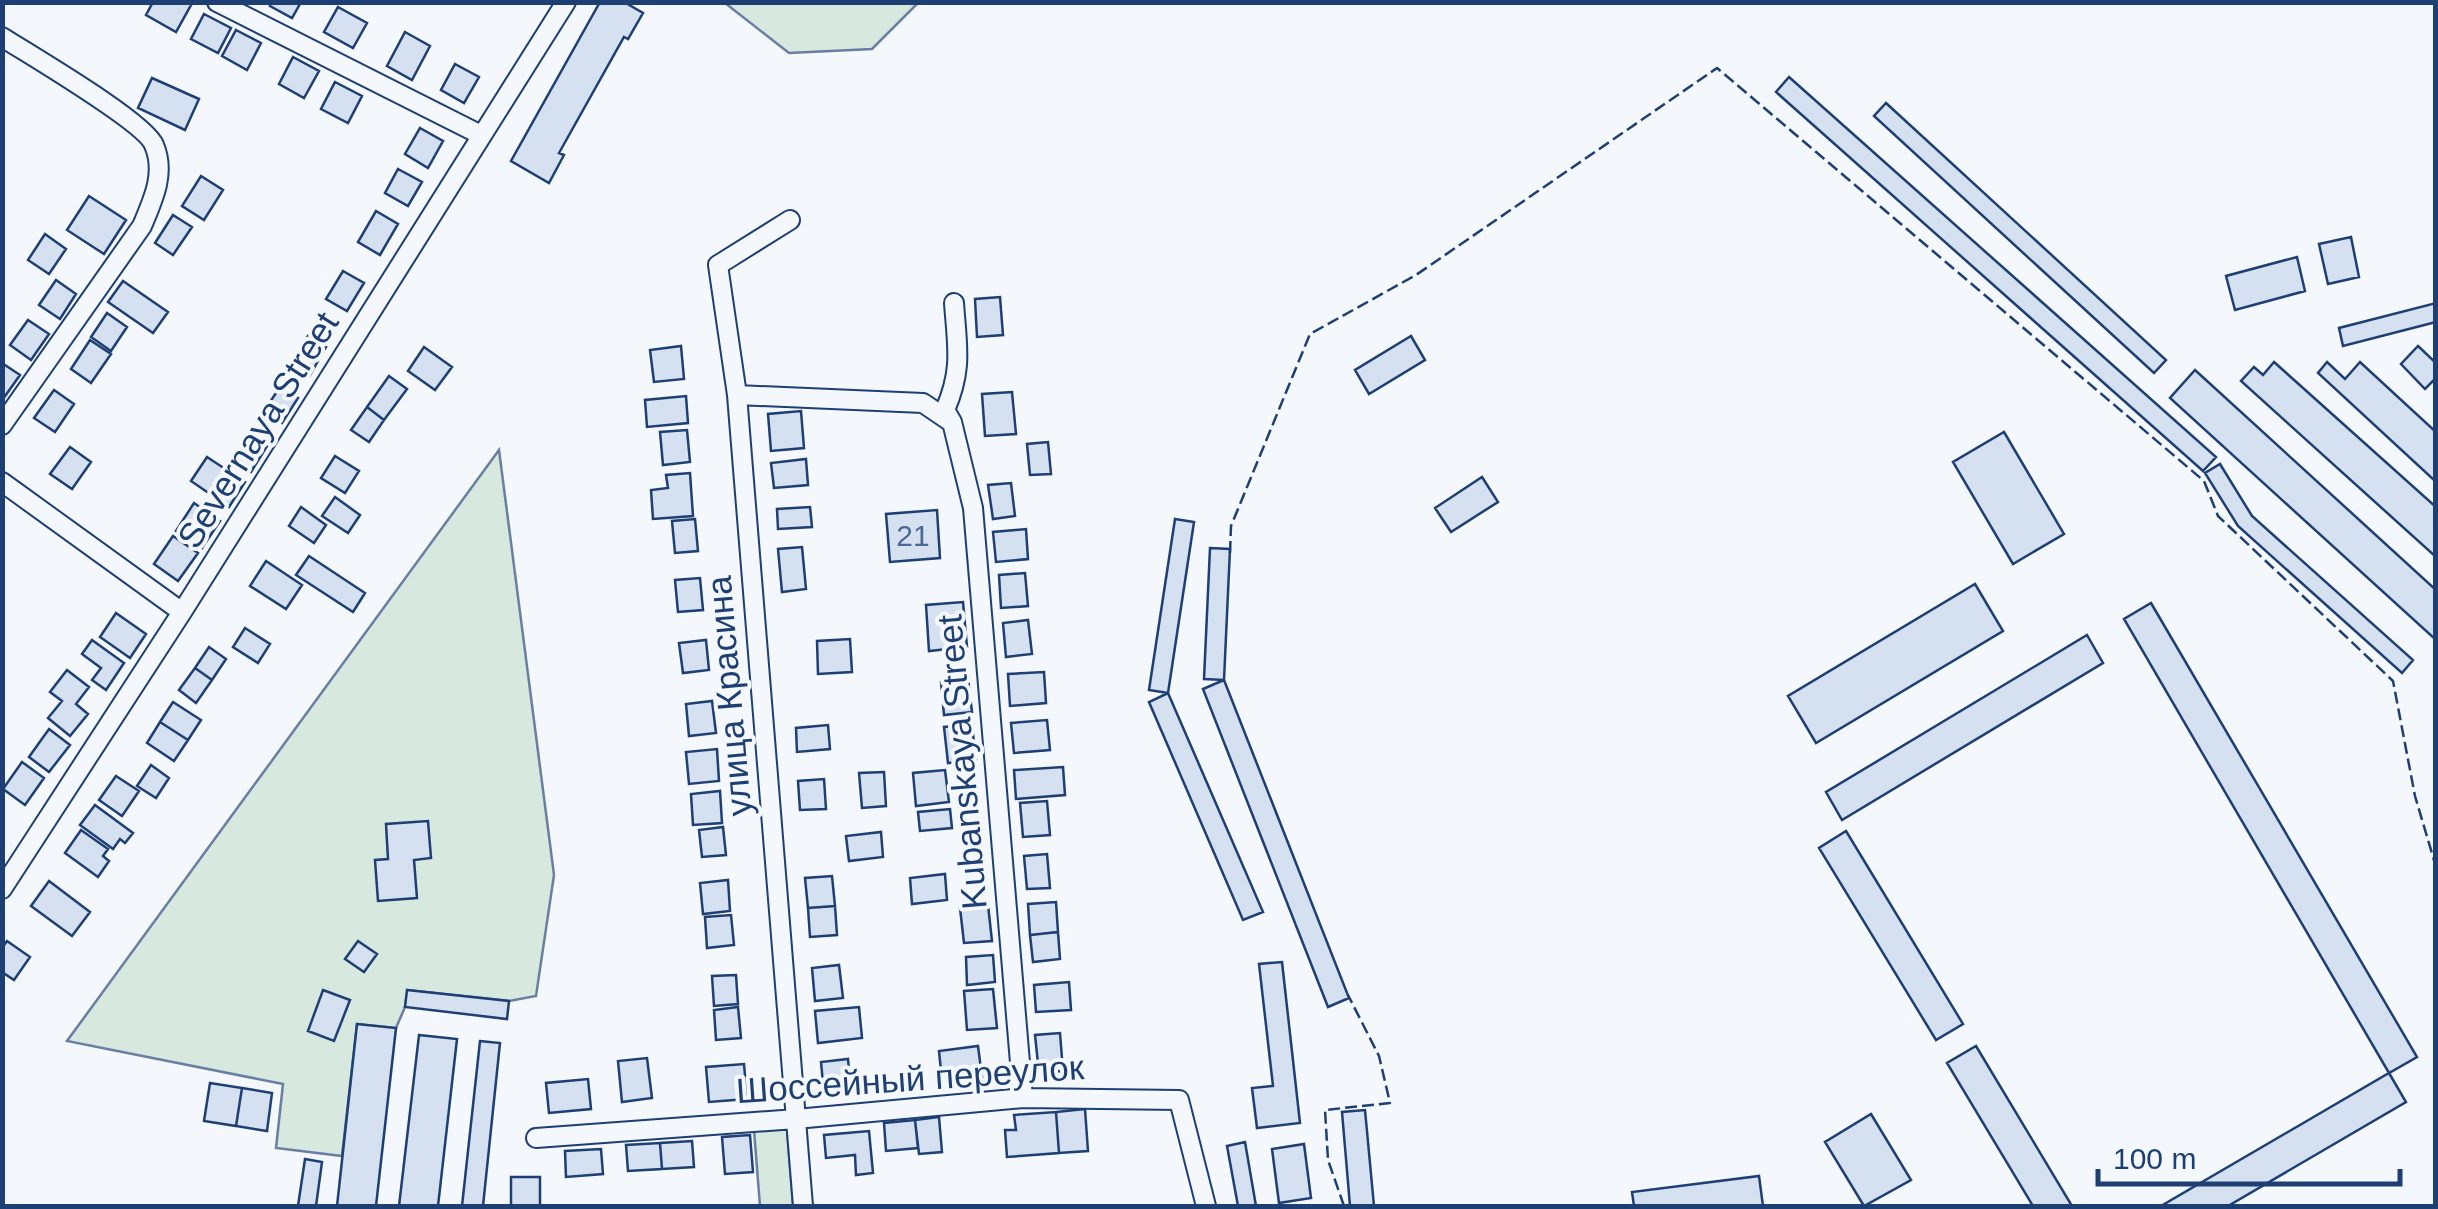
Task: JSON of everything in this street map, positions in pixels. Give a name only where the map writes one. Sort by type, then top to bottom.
[{"type":"street","points":[[217,2],[481,136]]},
{"type":"street","name":"Severnaya Street","points":[[2,889],[182,612],[566,2]]},
{"type":"street","points":[[2,38],[133,122],[153,140],[160,162],[157,193],[142,226],[2,425]]},
{"type":"street","name":"улица Красина","points":[[790,220],[718,265],[737,395],[803,1206]]},
{"type":"street","name":"Kubanskaya Street","points":[[954,303],[959,359],[945,410],[952,422],[973,508],[1023,1098]]},
{"type":"street","points":[[737,395],[923,404],[952,422]]},
{"type":"street","points":[[2,482],[182,612]]},
{"type":"street","name":"Шоссейный переулок","points":[[536,1138],[1023,1098],[1178,1100],[1206,1206]]},
{"type":"shaded area","points":[[725,3],[918,3],[872,49],[789,53]]},
{"type":"shaded area","points":[[499,450],[554,875],[536,996],[509,1001],[408,990],[396,1028],[357,1024],[342,1156],[276,1148],[283,1084],[67,1041]]},
{"type":"shaded area","points":[[787,1129],[793,1206],[760,1206],[754,1130]]},
{"type":"building","points":[[153,2],[191,5],[176,32],[146,15]]},
{"type":"building","points":[[272,2],[301,2],[292,18],[270,6]]},
{"type":"building","points":[[600,2],[624,2],[643,13],[628,39],[624,37],[559,153],[564,155],[549,183],[511,161]]},
{"type":"building","points":[[338,7],[367,23],[353,48],[324,32]]},
{"type":"building","points":[[204,14],[231,28],[218,53],[191,39]]},
{"type":"building","points":[[236,30],[261,43],[247,70],[222,56]]},
{"type":"building","points":[[405,32],[430,46],[412,80],[387,66]]},
{"type":"building","points":[[293,57],[319,71],[304,98],[279,84]]},
{"type":"building","points":[[455,64],[479,77],[464,103],[441,90]]},
{"type":"building","points":[[1789,77],[2216,457],[2203,471],[1776,92]]},
{"type":"building","points":[[152,78],[199,99],[185,130],[138,108]]},
{"type":"building","points":[[335,82],[362,96],[348,123],[321,109]]},
{"type":"building","points":[[1886,103],[2166,360],[2154,373],[1874,116]]},
{"type":"building","points":[[420,128],[443,141],[428,168],[405,154]]},
{"type":"building","points":[[398,169],[422,182],[408,206],[385,193]]},
{"type":"building","points":[[201,176],[223,190],[204,220],[182,206]]},
{"type":"building","points":[[89,196],[126,220],[104,254],[67,230]]},
{"type":"building","points":[[376,211],[398,224],[380,255],[358,242]]},
{"type":"building","points":[[173,215],[192,227],[173,255],[155,243]]},
{"type":"building","points":[[45,234],[66,249],[49,274],[28,260]]},
{"type":"building","points":[[2351,237],[2359,277],[2328,284],[2319,244]]},
{"type":"building","points":[[2297,257],[2305,291],[2235,310],[2226,276]]},
{"type":"building","points":[[343,271],[364,283],[347,311],[326,299]]},
{"type":"building","points":[[56,280],[76,294],[60,319],[39,305]]},
{"type":"building","points":[[123,281],[168,312],[153,333],[108,302]]},
{"type":"building","points":[[1000,297],[1003,335],[977,337],[975,299]]},
{"type":"building","points":[[2436,303],[2436,322],[2343,346],[2339,328]]},
{"type":"building","points":[[107,313],[127,327],[111,351],[91,337]]},
{"type":"building","points":[[28,320],[49,334],[31,360],[10,345]]},
{"type":"building","points":[[308,336],[326,347],[310,375],[291,364]]},
{"type":"building","points":[[1411,336],[1425,360],[1369,394],[1355,370]]},
{"type":"building","points":[[90,340],[111,354],[91,383],[71,369]]},
{"type":"building","points":[[681,346],[684,379],[654,382],[650,350]]},
{"type":"building","points":[[2418,346],[2436,363],[2436,378],[2425,389],[2401,364]]},
{"type":"building","points":[[424,347],[452,367],[435,390],[408,371]]},
{"type":"building","points":[[2274,362],[2436,507],[2436,557],[2241,381],[2254,367],[2263,375]]},
{"type":"building","points":[[2327,362],[2345,379],[2360,362],[2436,432],[2435,481],[2318,373]]},
{"type":"building","points":[[2,363],[20,375],[3,399],[2,398]]},
{"type":"building","points":[[2195,370],[2436,590],[2436,640],[2170,398]]},
{"type":"building","points":[[389,376],[407,389],[384,420],[367,407]]},
{"type":"building","points":[[280,387],[298,398],[282,423],[264,411]]},
{"type":"building","points":[[54,390],[74,404],[55,432],[34,418]]},
{"type":"building","points":[[1012,392],[1016,434],[985,436],[982,394]]},
{"type":"building","points":[[686,396],[688,423],[647,427],[645,400]]},
{"type":"building","points":[[367,407],[384,420],[369,442],[351,430]]},
{"type":"building","points":[[801,411],[804,448],[771,451],[768,414]]},
{"type":"building","points":[[687,430],[690,462],[663,465],[660,432]]},
{"type":"building","points":[[2004,432],[2064,534],[2013,564],[1953,462]]},
{"type":"building","points":[[249,434],[267,446],[251,472],[232,460]]},
{"type":"building","points":[[1048,442],[1051,474],[1030,475],[1027,444]]},
{"type":"building","points":[[70,447],[91,462],[72,489],[50,474]]},
{"type":"building","points":[[335,456],[359,471],[345,493],[321,478]]},
{"type":"building","points":[[207,457],[245,482],[229,507],[191,481]]},
{"type":"building","points":[[806,459],[808,485],[774,488],[771,463]]},
{"type":"building","points":[[2220,464],[2252,516],[2413,660],[2402,673],[2238,526],[2205,473]]},
{"type":"building","points":[[690,473],[693,516],[653,519],[651,490],[668,488],[666,475]]},
{"type":"building","points":[[1482,477],[1498,502],[1451,532],[1435,508]]},
{"type":"building","points":[[1011,483],[1015,516],[993,519],[988,485]]},
{"type":"building","points":[[335,497],[360,515],[348,533],[322,516]]},
{"type":"building","points":[[194,503],[220,521],[202,548],[176,531]]},
{"type":"building","points":[[301,507],[326,525],[314,543],[289,526]]},
{"type":"building","points":[[810,507],[812,527],[778,529],[777,509]]},
{"type":"building","points":[[937,510],[940,558],[890,562],[886,514]]},
{"type":"building","points":[[695,519],[698,551],[675,553],[672,521]]},
{"type":"building","points":[[1175,519],[1194,522],[1168,693],[1149,690]]},
{"type":"building","points":[[1026,529],[1028,559],[996,562],[993,532]]},
{"type":"building","points":[[173,536],[198,553],[178,581],[154,564]]},
{"type":"building","points":[[802,547],[806,589],[782,592],[778,549]]},
{"type":"building","points":[[1210,548],[1230,549],[1224,680],[1204,679]]},
{"type":"building","points":[[309,556],[365,593],[353,612],[296,575]]},
{"type":"building","points":[[266,561],[302,585],[286,609],[250,586]]},
{"type":"building","points":[[1025,573],[1028,606],[1001,608],[999,575]]},
{"type":"building","points":[[700,578],[703,610],[678,612],[675,580]]},
{"type":"building","points":[[1975,584],[2003,631],[1816,743],[1788,696]]},
{"type":"building","points":[[963,602],[967,647],[929,651],[926,605]]},
{"type":"building","points":[[2151,603],[2417,1057],[2389,1073],[2124,619]]},
{"type":"building","points":[[116,613],[146,634],[130,658],[100,637]]},
{"type":"building","points":[[1028,620],[1032,654],[1006,657],[1003,623]]},
{"type":"building","points":[[245,628],[270,644],[258,663],[233,647]]},
{"type":"building","points":[[2087,635],[2103,663],[1842,820],[1826,792]]},
{"type":"building","points":[[850,639],[852,672],[818,674],[817,641]]},
{"type":"building","points":[[92,640],[124,663],[106,690],[92,680],[101,668],[82,654]]},
{"type":"building","points":[[706,640],[709,670],[683,673],[679,643]]},
{"type":"building","points":[[209,647],[226,659],[212,680],[195,668]]},
{"type":"building","points":[[195,668],[212,680],[196,703],[179,690]]},
{"type":"building","points":[[67,670],[89,687],[76,704],[88,714],[70,736],[48,718],[62,701],[50,692]]},
{"type":"building","points":[[1044,672],[1046,703],[1010,706],[1008,674]]},
{"type":"building","points":[[968,679],[972,712],[944,715],[941,682]]},
{"type":"building","points":[[1224,680],[1349,998],[1328,1007],[1203,689]]},
{"type":"building","points":[[1168,693],[1263,912],[1243,920],[1149,702]]},
{"type":"building","points":[[712,701],[716,733],[689,736],[686,704]]},
{"type":"building","points":[[173,702],[201,720],[188,740],[160,722]]},
{"type":"building","points":[[1047,720],[1050,750],[1014,753],[1011,723]]},
{"type":"building","points":[[160,722],[188,740],[174,761],[147,743]]},
{"type":"building","points":[[828,725],[830,749],[797,752],[796,728]]},
{"type":"building","points":[[972,725],[976,760],[948,763],[944,727]]},
{"type":"building","points":[[49,729],[70,745],[49,772],[29,757]]},
{"type":"building","points":[[717,749],[719,781],[689,784],[686,752]]},
{"type":"building","points":[[22,762],[44,778],[25,805],[3,789]]},
{"type":"building","points":[[151,765],[169,778],[156,798],[137,786]]},
{"type":"building","points":[[1063,767],[1065,795],[1016,799],[1014,770]]},
{"type":"building","points":[[945,770],[949,802],[916,806],[913,773]]},
{"type":"building","points":[[884,772],[886,806],[862,808],[859,773]]},
{"type":"building","points":[[116,776],[139,791],[122,816],[99,800]]},
{"type":"building","points":[[824,779],[826,809],[800,810],[798,781]]},
{"type":"building","points":[[720,791],[722,823],[693,825],[691,794]]},
{"type":"building","points":[[1047,801],[1050,835],[1023,837],[1020,803]]},
{"type":"building","points":[[95,805],[133,833],[125,843],[120,839],[113,849],[80,825]]},
{"type":"building","points":[[950,809],[952,828],[920,831],[918,812]]},
{"type":"building","points":[[428,821],[431,858],[414,860],[417,898],[378,901],[375,860],[388,859],[386,824]]},
{"type":"building","points":[[723,827],[726,855],[702,857],[699,830]]},
{"type":"building","points":[[81,830],[108,849],[103,856],[109,861],[98,877],[65,853]]},
{"type":"building","points":[[1846,831],[1963,1024],[1936,1040],[1819,848]]},
{"type":"building","points":[[881,832],[883,857],[849,861],[846,836]]},
{"type":"building","points":[[1047,854],[1050,888],[1027,889],[1024,856]]},
{"type":"building","points":[[945,874],[947,900],[912,904],[910,878]]},
{"type":"building","points":[[832,876],[835,906],[808,908],[805,878]]},
{"type":"building","points":[[728,880],[730,911],[703,914],[700,883]]},
{"type":"building","points":[[49,881],[90,912],[72,936],[31,906]]},
{"type":"building","points":[[1056,902],[1058,932],[1030,935],[1028,904]]},
{"type":"building","points":[[988,905],[992,941],[964,943],[960,908]]},
{"type":"building","points":[[835,906],[837,935],[810,937],[808,908]]},
{"type":"building","points":[[731,915],[734,945],[707,948],[705,917]]},
{"type":"building","points":[[1058,932],[1060,959],[1033,962],[1030,935]]},
{"type":"building","points":[[7,941],[30,957],[14,980],[2,972],[2,948]]},
{"type":"building","points":[[358,941],[377,954],[364,972],[345,959]]},
{"type":"building","points":[[993,955],[995,982],[967,985],[966,957]]},
{"type":"building","points":[[1282,962],[1300,1123],[1257,1128],[1252,1088],[1273,1086],[1259,964]]},
{"type":"building","points":[[839,965],[843,998],[815,1001],[812,968]]},
{"type":"building","points":[[736,975],[738,1004],[714,1006],[712,976]]},
{"type":"building","points":[[1069,982],[1071,1010],[1036,1012],[1034,985]]},
{"type":"building","points":[[993,989],[997,1028],[967,1030],[964,991]]},
{"type":"building","points":[[323,990],[350,1000],[334,1041],[308,1031]]},
{"type":"building","points":[[407,990],[509,1001],[507,1019],[405,1007]]},
{"type":"building","points":[[738,1007],[741,1038],[716,1040],[714,1010]]},
{"type":"building","points":[[859,1007],[862,1038],[818,1043],[815,1011]]},
{"type":"building","points":[[357,1024],[396,1028],[376,1206],[337,1206]]},
{"type":"building","points":[[1060,1033],[1063,1071],[1039,1073],[1035,1035]]},
{"type":"building","points":[[419,1035],[457,1039],[438,1206],[399,1206]]},
{"type":"building","points":[[480,1041],[500,1043],[483,1206],[462,1206]]},
{"type":"building","points":[[978,1046],[982,1077],[942,1081],[939,1051]]},
{"type":"building","points":[[1976,1046],[2072,1206],[2033,1206],[1947,1063]]},
{"type":"building","points":[[647,1058],[652,1098],[622,1102],[618,1061]]},
{"type":"building","points":[[848,1059],[851,1091],[824,1094],[821,1062]]},
{"type":"building","points":[[744,1064],[747,1099],[709,1102],[706,1067]]},
{"type":"building","points":[[2389,1073],[2406,1102],[2228,1206],[2161,1206]]},
{"type":"building","points":[[588,1079],[591,1109],[549,1113],[546,1083]]},
{"type":"building","points":[[210,1083],[242,1088],[236,1126],[204,1121]]},
{"type":"building","points":[[242,1088],[272,1093],[267,1131],[236,1126]]},
{"type":"building","points":[[1085,1109],[1088,1151],[1059,1153],[1056,1112]]},
{"type":"building","points":[[1365,1110],[1374,1206],[1350,1206],[1342,1112]]},
{"type":"building","points":[[1056,1112],[1059,1153],[1007,1157],[1005,1130],[1016,1130],[1014,1115]]},
{"type":"building","points":[[1871,1114],[1911,1180],[1864,1206],[1825,1142]]},
{"type":"building","points":[[939,1117],[942,1152],[919,1154],[915,1120]]},
{"type":"building","points":[[915,1120],[918,1148],[886,1151],[884,1123]]},
{"type":"building","points":[[869,1131],[873,1173],[856,1175],[855,1155],[826,1158],[824,1135]]},
{"type":"building","points":[[750,1135],[753,1172],[725,1174],[722,1137]]},
{"type":"building","points":[[692,1141],[694,1167],[662,1169],[660,1143]]},
{"type":"building","points":[[1245,1142],[1256,1206],[1238,1206],[1227,1146]]},
{"type":"building","points":[[660,1143],[662,1169],[628,1171],[626,1145]]},
{"type":"building","points":[[1304,1144],[1311,1198],[1279,1203],[1272,1149]]},
{"type":"building","points":[[601,1149],[603,1174],[566,1177],[565,1151]]},
{"type":"building","points":[[305,1159],[322,1162],[316,1206],[298,1206]]},
{"type":"building","points":[[1759,1176],[1763,1206],[1634,1206],[1632,1192]]},
{"type":"building","points":[[511,1177],[540,1177],[540,1206],[511,1206]]},
{"type":"fence","points":[[1230,553],[1231,526],[1310,334],[1416,275],[1717,68],[2204,481],[2218,516],[2393,681],[2415,796],[2436,867]]},
{"type":"fence","points":[[1344,1206],[1328,1160],[1325,1110],[1390,1103],[1379,1056],[1348,995]]}]
